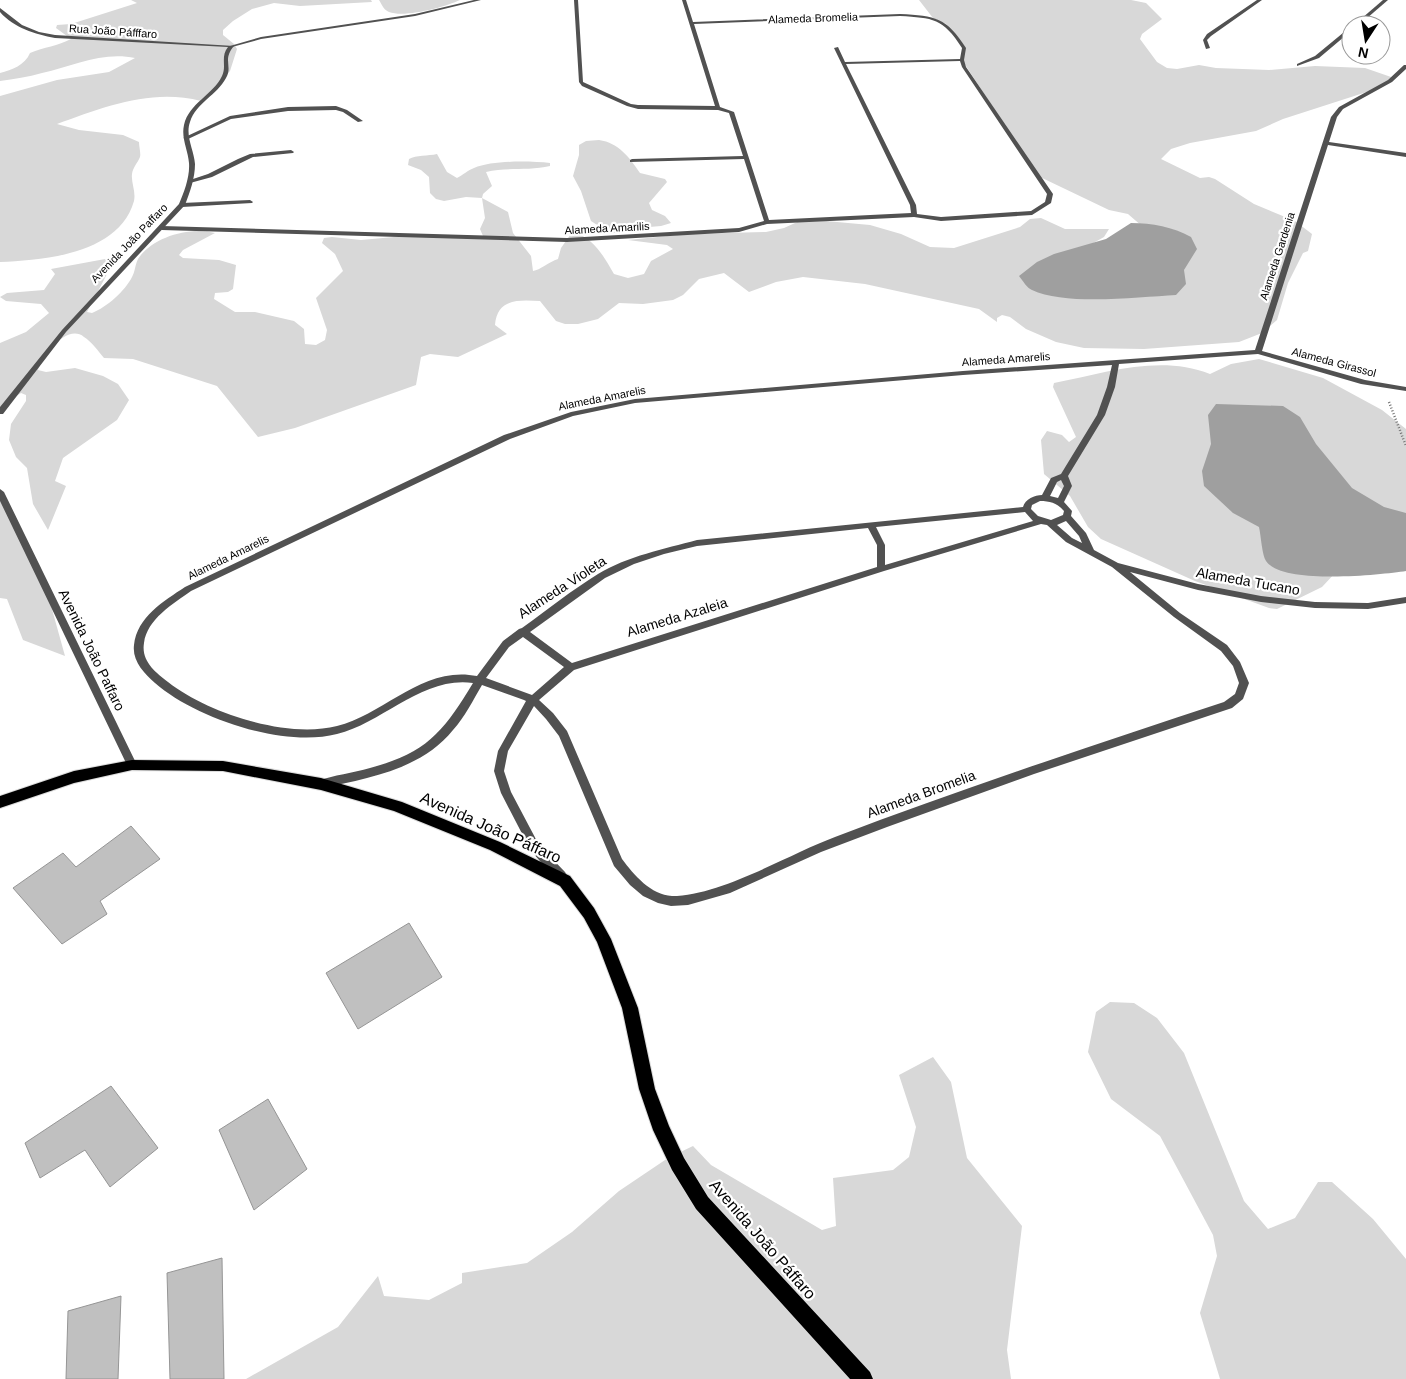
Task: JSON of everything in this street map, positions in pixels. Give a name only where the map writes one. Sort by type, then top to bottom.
[{"type":"main road","name":"Avenida João Páffaro","points":[[0,802],[74,777],[132,765],[223,766],[322,784],[397,806],[495,846],[565,880],[589,913],[603,939],[630,1008],[648,1090],[662,1130],[678,1164],[702,1203],[863,1379]]},
{"type":"street","name":"Rua João Páfffaro","points":[[0,9],[11,20],[28,28],[46,35],[64,38],[137,43],[232,46],[261,38],[434,11],[479,0]]},
{"type":"street","points":[[576,0],[582,82],[584,85],[629,106],[718,108],[731,112],[734,116],[768,222]]},
{"type":"street","points":[[684,0],[718,108]]},
{"type":"street","points":[[1208,48],[1205,40],[1208,35],[1260,0]]},
{"type":"street","points":[[1368,15],[1386,0]]},
{"type":"street","name":"Alameda Bromelia","points":[[692,23],[916,16],[940,20],[954,31],[964,48],[962,60]]},
{"type":"street","points":[[1299,65],[1318,57],[1341,37]]},
{"type":"street","name":"Avenida João Paffaro","points":[[0,412],[64,332],[182,205],[190,181],[192,164],[186,138],[187,122],[204,98],[224,76],[226,70],[224,58],[226,52],[232,46]]},
{"type":"street","points":[[836,48],[913,205],[914,215]]},
{"type":"street","points":[[844,63],[962,60]]},
{"type":"street","name":"Alameda Amarilis","points":[[162,228],[566,240],[739,230],[768,222],[914,215],[941,219],[1032,212],[1048,203],[1050,194],[964,67],[962,60]]},
{"type":"street","name":"Alameda Gardenia","points":[[1258,352],[1334,117],[1341,108],[1390,81],[1406,66]]},
{"type":"street","points":[[186,138],[230,118],[288,109],[336,108],[345,111],[360,121]]},
{"type":"street","points":[[1325,143],[1406,155]]},
{"type":"street","points":[[190,181],[208,178],[239,160],[252,155],[291,152]]},
{"type":"street","points":[[632,161],[747,157]]},
{"type":"street","points":[[182,205],[250,202]]},
{"type":"street","points":[[1045,498],[1054,480],[1064,476],[1101,414],[1111,387],[1116,363],[1184,356],[1258,352]]},
{"type":"street","name":"Alameda Girassol","points":[[1258,352],[1383,386],[1406,389]]},
{"type":"street","name":"Alameda Amarelis","points":[[479,680],[466,677],[434,682],[337,731],[317,733],[289,732],[234,720],[205,710],[172,691],[143,666],[138,656],[138,640],[147,622],[162,606],[188,589],[507,436],[571,414],[635,402],[964,372],[1116,363]]},
{"type":"street","points":[[1060,502],[1068,486],[1064,476]]},
{"type":"street","name":"Avenida João Paffaro","points":[[0,492],[132,765]]},
{"type":"street","points":[[1028,509],[1028,504],[1032,500],[1045,498],[1060,502],[1068,511],[1067,516],[1083,536],[1090,551]]},
{"type":"street","name":"Alameda Tucano","points":[[1028,509],[1035,518],[1046,522],[1069,540],[1114,565],[1198,587],[1261,599],[1324,606],[1368,606],[1406,600]]},
{"type":"street","name":"Alameda Violeta","points":[[322,784],[378,771],[430,746],[449,729],[495,656],[522,631],[602,576],[631,562],[697,543],[1028,509]]},
{"type":"street","name":"Alameda Azaleia","points":[[565,880],[535,848],[523,822],[506,793],[499,771],[502,751],[532,700],[571,667],[881,569],[1046,522],[1057,522],[1067,516]]},
{"type":"street","points":[[871,526],[881,545],[881,569]]},
{"type":"street","name":"Alameda Bromelia","points":[[532,700],[555,722],[563,734],[618,862],[628,876],[642,889],[656,898],[672,901],[693,900],[931,805],[1228,705],[1239,696],[1244,682],[1237,665],[1224,648],[1177,615],[1114,565]]},
{"type":"street","points":[[522,631],[571,667]]},
{"type":"street","points":[[479,680],[532,700]]},
{"type":"path","points":[[1383,386],[1406,446]]},
{"type":"shaded area","points":[[131,0],[371,0],[372,2],[300,6],[274,3],[252,9],[223,30],[223,35],[237,49],[230,71],[201,101],[183,98],[146,98],[92,111],[57,124],[79,130],[123,135],[139,142],[140,157],[132,174],[134,201],[126,219],[113,233],[97,243],[78,251],[58,256],[0,262],[0,96],[57,80],[109,72],[135,58],[111,56],[88,60],[32,76],[0,81],[0,73],[21,64],[30,53],[71,39],[56,28],[57,25],[71,24],[137,3]]},
{"type":"shaded area","points":[[379,0],[460,0],[445,6],[405,14],[387,11]]},
{"type":"shaded area","points":[[919,0],[1131,0],[1146,3],[1162,19],[1142,34],[1140,39],[1157,62],[1167,68],[1177,69],[1199,65],[1216,68],[1269,70],[1315,66],[1365,68],[1394,78],[1379,88],[1283,119],[1256,131],[1190,143],[1171,149],[1161,159],[1200,178],[1209,177],[1215,179],[1254,204],[1295,221],[1312,234],[1308,251],[1303,253],[1288,283],[1277,320],[1262,333],[1239,342],[1144,349],[1084,348],[1056,342],[1026,329],[1010,317],[1002,315],[997,318],[997,322],[979,309],[865,284],[803,277],[776,282],[749,292],[724,273],[699,279],[683,295],[673,300],[643,304],[619,303],[598,319],[578,324],[565,324],[556,321],[540,301],[510,302],[500,310],[495,325],[507,334],[458,357],[430,354],[421,357],[416,385],[295,428],[258,437],[217,386],[133,359],[104,358],[87,339],[77,334],[70,334],[56,343],[38,370],[46,372],[75,368],[103,376],[118,384],[129,400],[117,420],[63,458],[55,481],[66,486],[48,530],[33,504],[27,468],[16,457],[9,440],[11,424],[26,401],[26,395],[21,393],[6,403],[0,411],[0,343],[26,332],[49,313],[41,304],[6,301],[0,297],[7,293],[44,290],[55,274],[51,269],[116,257],[87,312],[92,313],[109,303],[125,288],[133,275],[138,259],[152,245],[162,239],[183,232],[205,231],[215,233],[183,250],[179,255],[183,258],[219,260],[236,265],[233,289],[228,292],[215,293],[214,299],[235,312],[255,312],[294,321],[304,329],[305,344],[316,345],[325,340],[327,330],[316,298],[343,271],[335,254],[322,243],[324,238],[361,240],[405,236],[483,236],[480,229],[485,218],[482,198],[508,212],[513,233],[531,256],[533,271],[558,259],[561,248],[573,231],[593,244],[602,254],[614,274],[628,278],[644,274],[651,261],[673,249],[667,245],[628,240],[687,234],[766,232],[784,228],[804,219],[870,225],[901,234],[930,247],[954,248],[1020,227],[1030,219],[1041,218],[1065,229],[1109,229],[1104,237],[1047,269],[1143,227],[1128,214],[1109,210],[1038,176],[962,60],[964,48],[946,24],[933,18]]},
{"type":"shaded area","points":[[599,140],[618,148],[640,173],[665,179],[667,182],[649,203],[652,210],[665,216],[671,223],[661,226],[626,229],[618,233],[608,232],[591,221],[581,191],[573,176],[579,155],[579,145],[586,141]]},
{"type":"shaded area","points":[[437,154],[447,172],[457,178],[482,165],[501,162],[550,163],[550,166],[486,172],[492,186],[483,194],[482,198],[466,197],[444,201],[436,199],[430,193],[429,177],[421,170],[408,165],[409,159]]},
{"type":"shaded area","points":[[1131,223],[1162,226],[1191,237],[1197,249],[1184,270],[1186,284],[1176,295],[1123,299],[1063,298],[1032,290],[1019,276],[1037,262],[1054,254],[1106,239]]},
{"type":"shaded area","points":[[1259,359],[1323,378],[1382,410],[1406,429],[1406,526],[1336,572],[1322,587],[1277,609],[1269,608],[1195,581],[1101,539],[1088,527],[1070,496],[1044,474],[1041,440],[1047,431],[1062,435],[1069,442],[1076,437],[1053,387],[1054,383],[1113,370],[1152,365],[1191,368],[1210,374],[1231,364]]},
{"type":"shaded area","points":[[1216,404],[1283,406],[1300,417],[1316,444],[1352,488],[1384,507],[1406,513],[1406,571],[1354,576],[1310,576],[1276,568],[1266,561],[1259,527],[1233,513],[1204,486],[1202,471],[1211,444],[1208,415]]},
{"type":"shaded area","points":[[0,500],[40,566],[65,656],[23,640],[7,599],[0,598]]},
{"type":"shaded area","points":[[1110,1002],[1134,1003],[1157,1018],[1184,1053],[1244,1201],[1268,1229],[1295,1218],[1318,1182],[1332,1182],[1373,1219],[1406,1259],[1406,1379],[1220,1379],[1200,1313],[1217,1256],[1213,1235],[1160,1136],[1111,1099],[1088,1052],[1096,1012]]},
{"type":"shaded area","points":[[933,1057],[951,1082],[967,1158],[1022,1226],[1007,1350],[1011,1379],[246,1379],[338,1327],[378,1276],[384,1296],[429,1300],[462,1283],[462,1273],[527,1263],[572,1232],[619,1191],[668,1158],[693,1146],[711,1165],[822,1230],[836,1226],[833,1178],[893,1170],[909,1157],[916,1127],[899,1075]]},
{"type":"building","points":[[131,826],[160,859],[100,901],[107,914],[62,944],[13,888],[63,853],[76,867]]},
{"type":"building","points":[[409,923],[442,977],[358,1029],[326,973]]},
{"type":"building","points":[[111,1086],[158,1148],[110,1187],[85,1150],[40,1178],[25,1143]]},
{"type":"building","points":[[268,1099],[307,1169],[254,1210],[219,1130]]},
{"type":"building","points":[[222,1258],[224,1379],[170,1379],[167,1273]]},
{"type":"building","points":[[121,1296],[118,1379],[66,1379],[68,1311]]}]
